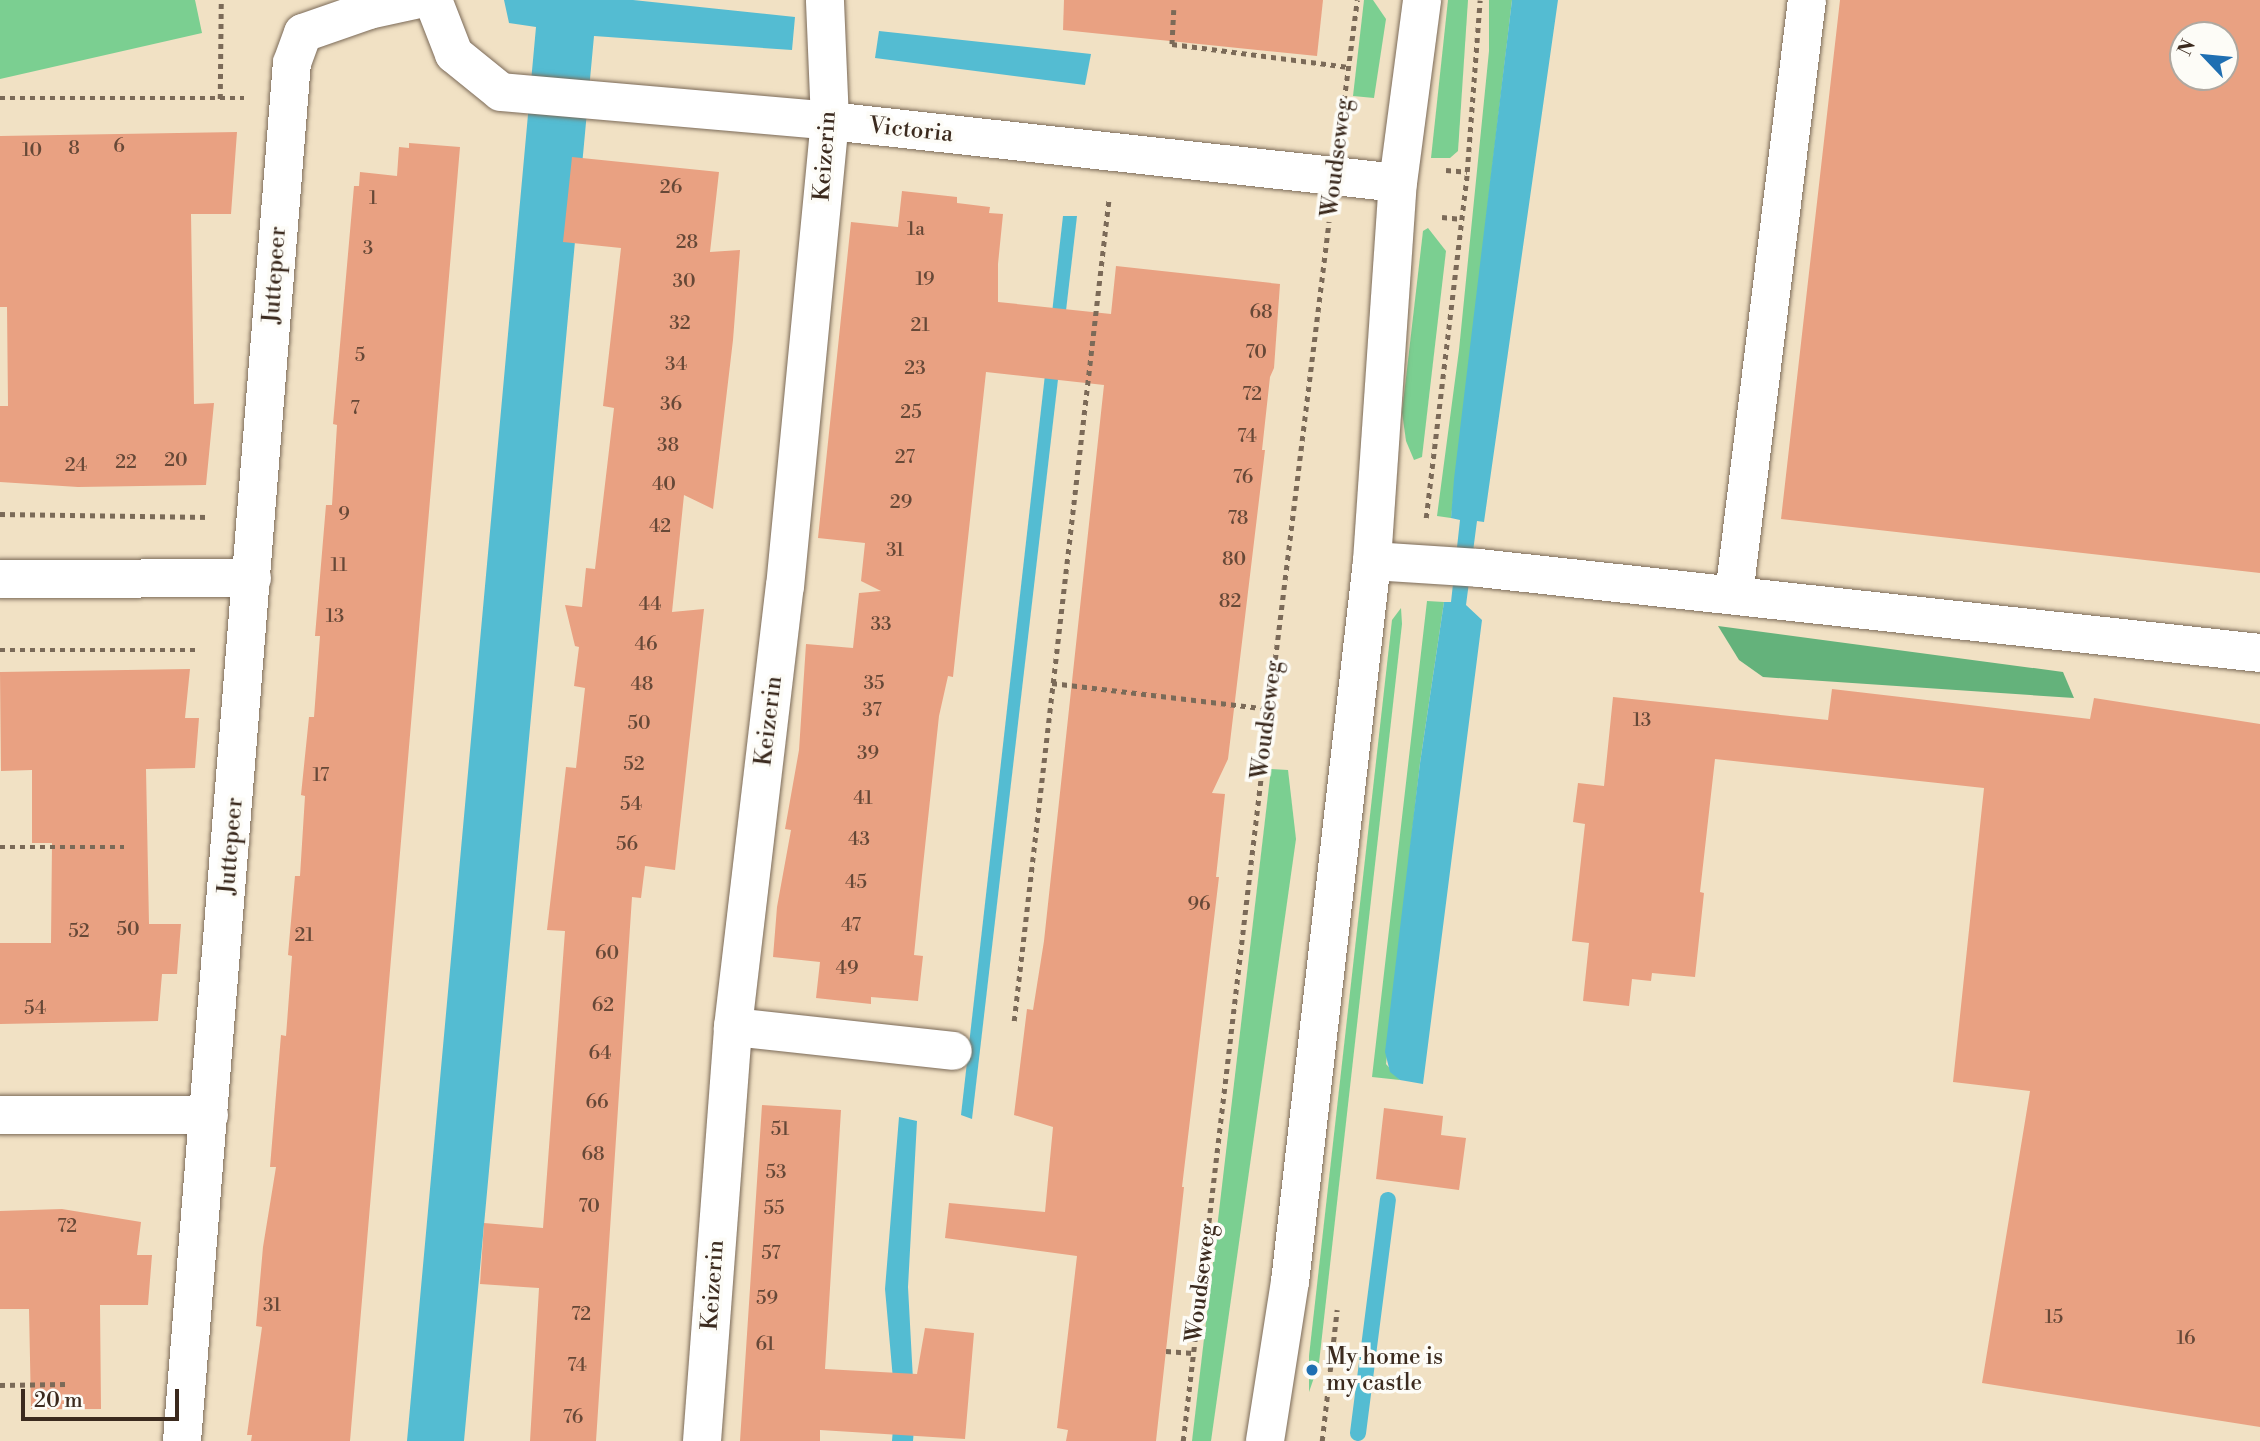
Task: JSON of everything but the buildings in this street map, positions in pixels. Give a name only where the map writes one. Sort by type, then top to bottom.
[{"type":"street","name":"Juttepeer","points":[[182,1441],[253,578],[292,63],[303,33],[369,10],[415,0]]},
{"type":"street","name":"Victoria","points":[[433,0],[454,54],[501,92],[613,104],[830,121],[1398,183]]},
{"type":"street","name":"Keizerin","points":[[702,1441],[733,1027],[785,587],[830,121],[825,0]]},
{"type":"street","points":[[1268,1441],[1288,1294],[1372,561],[1398,183],[1422,0]]},
{"type":"street","points":[[1734,594],[1807,0]]},
{"type":"street","points":[[1372,561],[1462,566],[1734,594],[2260,653]]},
{"type":"street","points":[[0,579],[253,578]]},
{"type":"street","points":[[733,1027],[953,1051]]},
{"type":"street","points":[[0,1115],[209,1115]]},
{"type":"path","points":[[220,99],[221,0]]},
{"type":"path","name":"Woudseweg","points":[[1183,1441],[1269,709],[1357,0]]},
{"type":"path","points":[[1174,10],[1172,44],[1349,66]]},
{"type":"path","points":[[0,98],[288,97]]},
{"type":"path","points":[[1014,1021],[1114,151]]},
{"type":"path","points":[[0,514],[257,517]]},
{"type":"path","points":[[0,650],[247,650]]},
{"type":"path","points":[[1052,683],[1269,709]]},
{"type":"path","points":[[0,847],[124,847]]},
{"type":"path","points":[[1166,1351],[1193,1353]]},
{"type":"path","points":[[0,1385],[65,1384]]},
{"type":"green space","points":[[0,0],[195,0],[202,33],[0,79]]},
{"type":"green space","points":[[1364,0],[1373,0],[1386,19],[1374,98],[1353,96]]},
{"type":"green space","points":[[1448,0],[1468,0],[1458,151],[1450,158],[1431,158]]},
{"type":"green space","points":[[1489,0],[1512,0],[1451,518],[1437,516],[1459,350],[1489,51]]},
{"type":"green space","points":[[1428,228],[1446,251],[1422,457],[1414,460],[1406,441],[1402,412],[1423,231]]},
{"type":"green space","points":[[1427,601],[1444,602],[1420,763],[1386,1064],[1400,1080],[1372,1077]]},
{"type":"green space","points":[[1401,608],[1402,624],[1319,1363],[1309,1392],[1309,1356],[1392,620]]},
{"type":"green space","points":[[1718,626],[2063,672],[2074,698],[1763,677],[1739,660]]},
{"type":"green space","points":[[1271,769],[1288,770],[1296,839],[1211,1441],[1192,1441]]},
{"type":"water","points":[[504,0],[633,0],[795,17],[792,50],[594,36],[464,1441],[407,1441],[536,27],[509,23]]},
{"type":"water","points":[[1512,0],[1558,0],[1484,522],[1477,521],[1466,605],[1482,620],[1423,1084],[1400,1080],[1390,1072],[1385,1052],[1420,763],[1444,602],[1451,602],[1460,520],[1451,518],[1454,479]]},
{"type":"water","points":[[879,31],[1091,54],[1085,85],[875,58]]},
{"type":"water","points":[[1063,216],[1077,216],[972,1119],[961,1115]]},
{"type":"water","points":[[899,1117],[917,1121],[908,1287],[915,1417],[913,1441],[892,1441],[895,1402],[885,1289]]},
{"type":"waterway","points":[[1358,1433],[1388,1200]]},
{"type":"place","name":"My home is my castle","points":[[1312,1370]]}]
